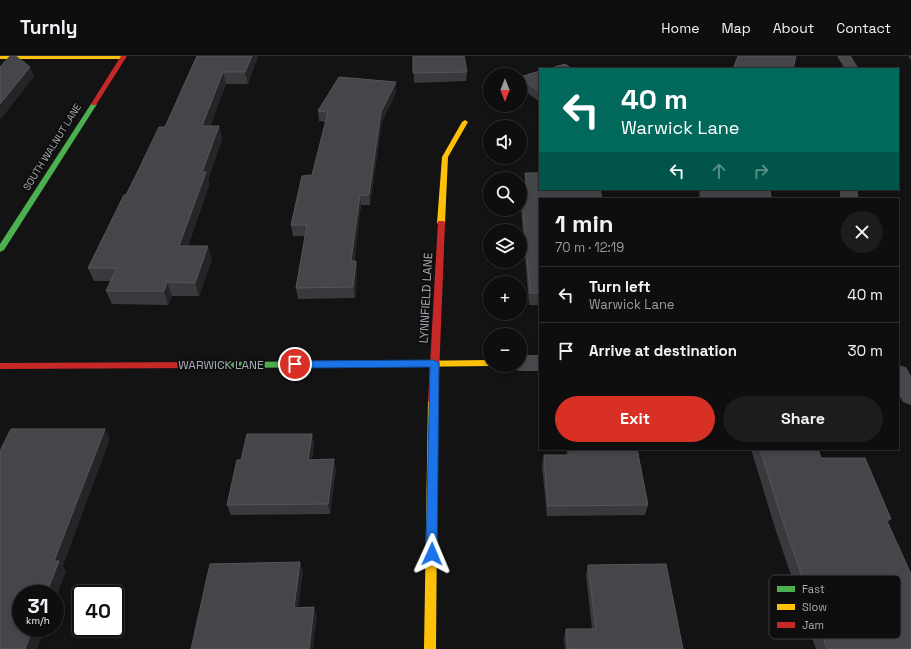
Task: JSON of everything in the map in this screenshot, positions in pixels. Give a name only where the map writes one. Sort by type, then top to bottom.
[{"type":"street","points":[[0,57],[123,56]]},
{"type":"street","name":"SOUTH WALNUT LANE","points":[[0,250],[123,56]]},
{"type":"street","points":[[844,56],[851,68]]},
{"type":"street","name":"LYNNFIELD LANE","points":[[430,649],[434,363],[445,157],[465,122]]},
{"type":"street","name":"WARWICK LANE","points":[[0,366],[483,363]]},
{"type":"street","points":[[527,363],[539,363]]},
{"type":"street","points":[[899,363],[911,363]]},
{"type":"street","points":[[899,375],[911,396]]},
{"type":"building","points":[[10,56],[16,56],[30,67],[0,104],[0,67]]},
{"type":"building","points":[[197,56],[252,56],[245,72],[223,72],[202,126],[219,126],[202,172],[206,172],[179,246],[208,246],[195,283],[167,282],[164,291],[106,291],[117,268],[88,268],[159,127],[165,127]]},
{"type":"building","points":[[413,56],[464,56],[467,72],[413,73]]},
{"type":"building","points":[[738,56],[796,56],[793,68],[733,68]]},
{"type":"building","points":[[565,64],[571,68],[551,68]]},
{"type":"building","points":[[539,71],[539,91],[527,83],[527,75]]},
{"type":"building","points":[[339,77],[396,82],[381,112],[369,195],[360,195],[351,261],[356,261],[353,287],[296,288],[307,225],[291,225],[302,176],[312,175],[328,112],[318,111]]},
{"type":"building","points":[[527,173],[539,173],[539,190],[600,190],[602,198],[539,198],[539,293],[530,293],[527,257],[527,224],[524,224],[524,216],[527,216]]},
{"type":"building","points":[[702,190],[770,190],[771,198],[702,198]]},
{"type":"building","points":[[11,429],[105,429],[54,561],[59,561],[50,585],[12,585],[12,637],[30,637],[25,649],[0,649],[0,451]]},
{"type":"building","points":[[247,434],[312,434],[308,460],[334,459],[328,504],[227,505],[237,460],[241,460]]},
{"type":"building","points":[[569,450],[637,450],[648,505],[548,506],[544,455],[570,455]]},
{"type":"building","points":[[760,450],[818,450],[821,458],[865,458],[891,519],[886,519],[911,574],[911,649],[827,649],[824,639],[901,639],[901,575],[801,575]]},
{"type":"building","points":[[300,562],[294,608],[314,607],[309,649],[191,649],[210,564]]},
{"type":"building","points":[[666,564],[683,649],[568,649],[566,629],[596,629],[588,565]]},
{"type":"traffic: fast","points":[[0,250],[94,104]]},
{"type":"traffic: fast","points":[[201,365],[404,364]]},
{"type":"traffic: slow","points":[[0,57],[123,57]]},
{"type":"traffic: slow","points":[[441,223],[445,157],[465,122]]},
{"type":"traffic: slow","points":[[404,364],[483,363]]},
{"type":"traffic: slow","points":[[430,649],[433,401]]},
{"type":"traffic: jam","points":[[94,104],[124,56]]},
{"type":"traffic: jam","points":[[433,401],[441,223]]},
{"type":"traffic: jam","points":[[0,366],[201,365]]},
{"type":"route","points":[[295,364],[434,363],[432,554]]}]
